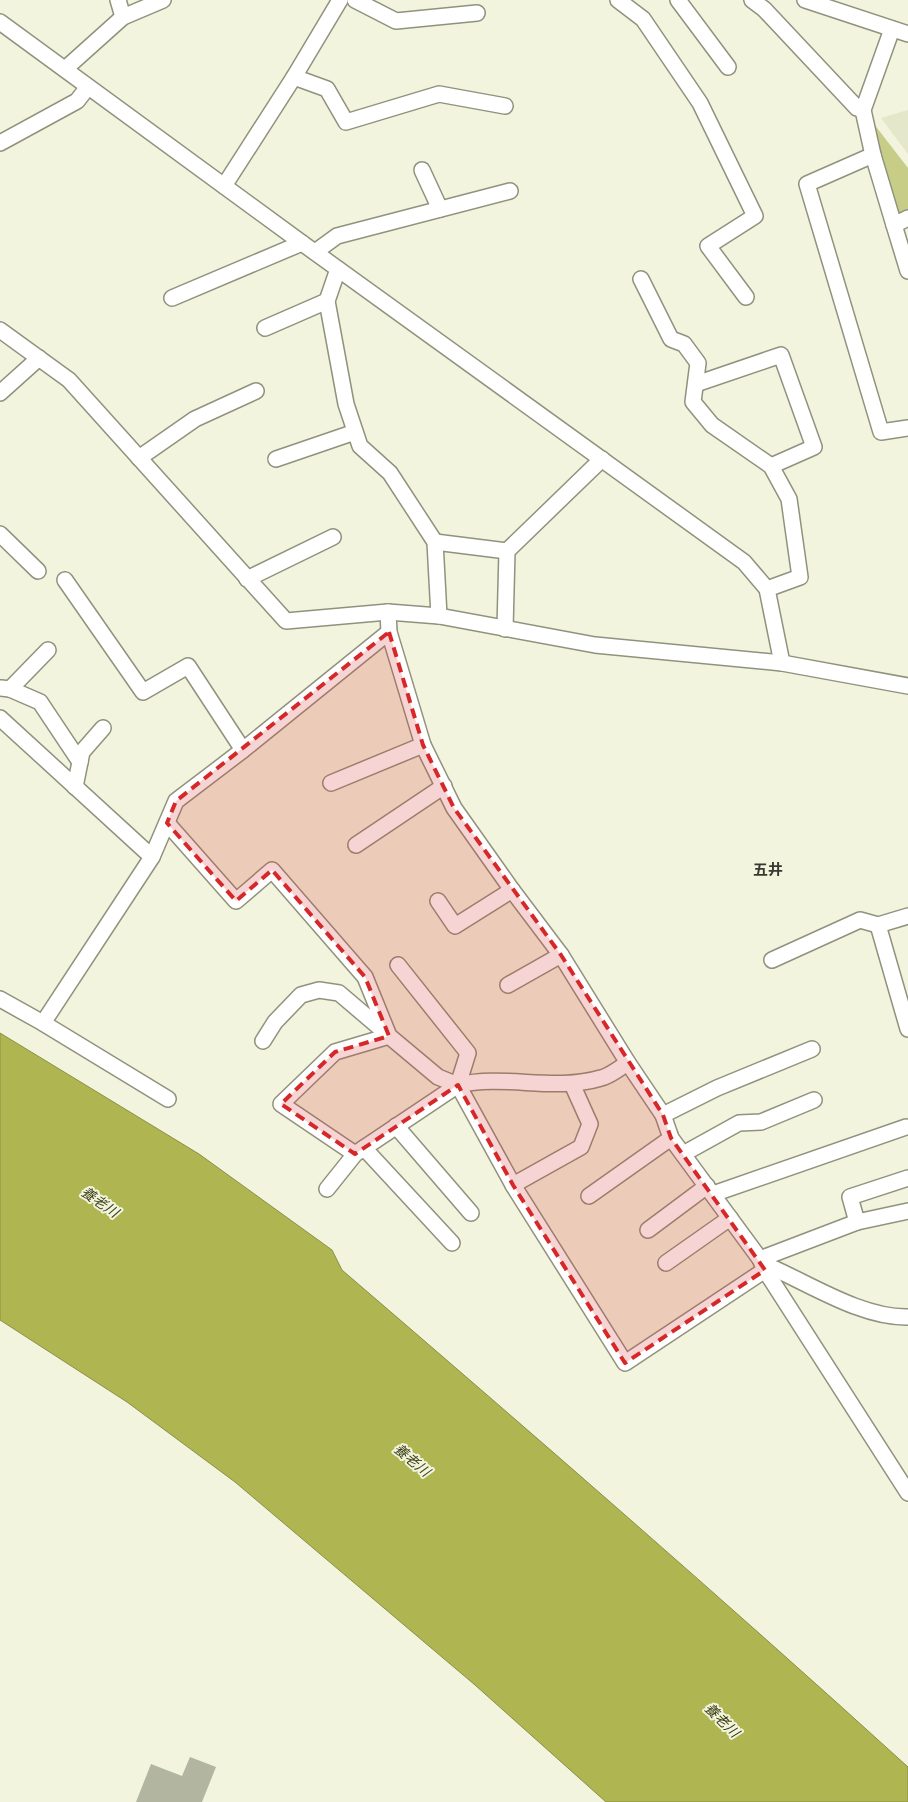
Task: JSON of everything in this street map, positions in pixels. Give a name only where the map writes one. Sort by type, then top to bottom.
[{"type":"street","points":[[118,0],[123,17]]},
{"type":"street","points":[[65,69],[123,17],[162,0]]},
{"type":"street","points":[[224,186],[340,0]]},
{"type":"street","points":[[355,0],[396,21],[477,13]]},
{"type":"street","points":[[618,0],[643,18],[700,103],[755,216],[708,246],[746,297]]},
{"type":"street","points":[[678,0],[728,67]]},
{"type":"street","points":[[752,0],[764,9],[858,108],[863,110]]},
{"type":"street","points":[[805,0],[908,34]]},
{"type":"street","points":[[0,22],[302,244],[744,562],[767,589],[782,663]]},
{"type":"street","points":[[892,29],[863,110],[873,155],[908,271]]},
{"type":"street","points":[[294,76],[327,89],[346,122],[439,94],[505,106]]},
{"type":"street","points":[[0,143],[77,101],[88,87]]},
{"type":"street","points":[[873,155],[807,184],[880,432],[908,428]]},
{"type":"street","points":[[422,170],[440,209]]},
{"type":"street","points":[[315,252],[337,236],[510,191]]},
{"type":"street","points":[[894,226],[908,218]]},
{"type":"street","points":[[172,298],[302,244]]},
{"type":"street","points":[[338,269],[327,301],[346,404],[360,446],[390,473],[435,542],[439,616]]},
{"type":"street","points":[[641,279],[671,339],[684,344],[698,363],[693,402],[712,425],[771,466],[789,499],[800,577],[767,589]]},
{"type":"street","points":[[265,328],[327,301]]},
{"type":"street","points":[[0,330],[69,380],[286,622],[388,612],[439,616],[595,645],[782,663],[908,686]]},
{"type":"street","points":[[696,384],[781,356],[814,447],[771,466]]},
{"type":"street","points":[[0,393],[39,358]]},
{"type":"street","points":[[139,458],[194,420],[256,390]]},
{"type":"street","points":[[276,459],[355,432]]},
{"type":"street","points":[[505,629],[507,551],[602,459]]},
{"type":"street","points":[[0,534],[38,571]]},
{"type":"street","points":[[247,578],[333,537]]},
{"type":"street","points":[[435,542],[507,551]]},
{"type":"street","points":[[65,580],[143,692],[188,666],[243,750]]},
{"type":"street","points":[[388,612],[389,632],[423,745],[454,808],[561,955],[628,1063],[663,1115],[672,1138],[763,1265],[908,1494]]},
{"type":"street","points":[[43,1023],[152,857],[176,801],[243,750],[389,632]]},
{"type":"street","points":[[48,650],[5,688],[40,702],[80,762]]},
{"type":"street","points":[[0,718],[152,857]]},
{"type":"street","points":[[75,786],[82,752],[103,728]]},
{"type":"street","points":[[331,782],[423,745]]},
{"type":"street","points":[[356,845],[444,786]]},
{"type":"street","points":[[167,823],[236,901],[272,870],[365,977],[389,1036]]},
{"type":"street","points":[[438,901],[455,926],[512,890]]},
{"type":"street","points":[[772,960],[860,920],[878,926],[908,916]]},
{"type":"street","points":[[878,926],[908,1029]]},
{"type":"street","points":[[508,985],[561,955]]},
{"type":"street","points":[[398,965],[468,1053],[458,1085]]},
{"type":"street","points":[[263,1041],[275,1022],[301,995],[319,990],[340,993],[438,1077],[458,1085],[513,1185],[625,1363],[763,1265],[857,1222],[908,1211]]},
{"type":"street","points":[[0,999],[168,1099]]},
{"type":"street","points":[[389,1036],[335,1052],[281,1104],[360,1151],[452,1244]]},
{"type":"street","points":[[663,1115],[718,1088],[812,1049]]},
{"type":"street","points":[[327,1189],[360,1151],[458,1085],[475,1081],[572,1084],[603,1078],[628,1063]]},
{"type":"street","points":[[513,1185],[581,1147],[590,1124],[572,1084]]},
{"type":"street","points":[[683,1154],[739,1123],[761,1122],[814,1100]]},
{"type":"street","points":[[396,1126],[471,1213]]},
{"type":"street","points":[[648,1230],[710,1190],[906,1128]]},
{"type":"street","points":[[589,1196],[672,1138]]},
{"type":"street","points":[[857,1222],[850,1197],[908,1178]]},
{"type":"street","points":[[666,1263],[730,1218]]},
{"type":"street","points":[[763,1265],[850,1303],[894,1317],[908,1317]]},
{"type":"highlighted area","points":[[389,632],[423,745],[454,808],[561,955],[663,1115],[671,1138],[765,1270],[625,1363],[513,1185],[458,1085],[355,1154],[281,1104],[335,1052],[389,1036],[365,977],[272,870],[236,901],[167,823],[176,801]]},
{"type":"shaded area","points":[[863,110],[908,168],[908,218],[894,225]]},
{"type":"shaded area","points":[[908,110],[908,154],[881,118]]},
{"type":"water","name":"養老川","points":[[0,1033],[199,1154],[332,1250],[342,1270],[627,1517],[908,1767],[908,1802],[606,1802],[475,1685],[235,1482],[127,1402],[0,1320]]},
{"type":"building","points":[[190,1757],[216,1767],[202,1802],[136,1802],[151,1764],[182,1776]]},
{"type":"district","name":"五井","points":[[768,869]]}]
